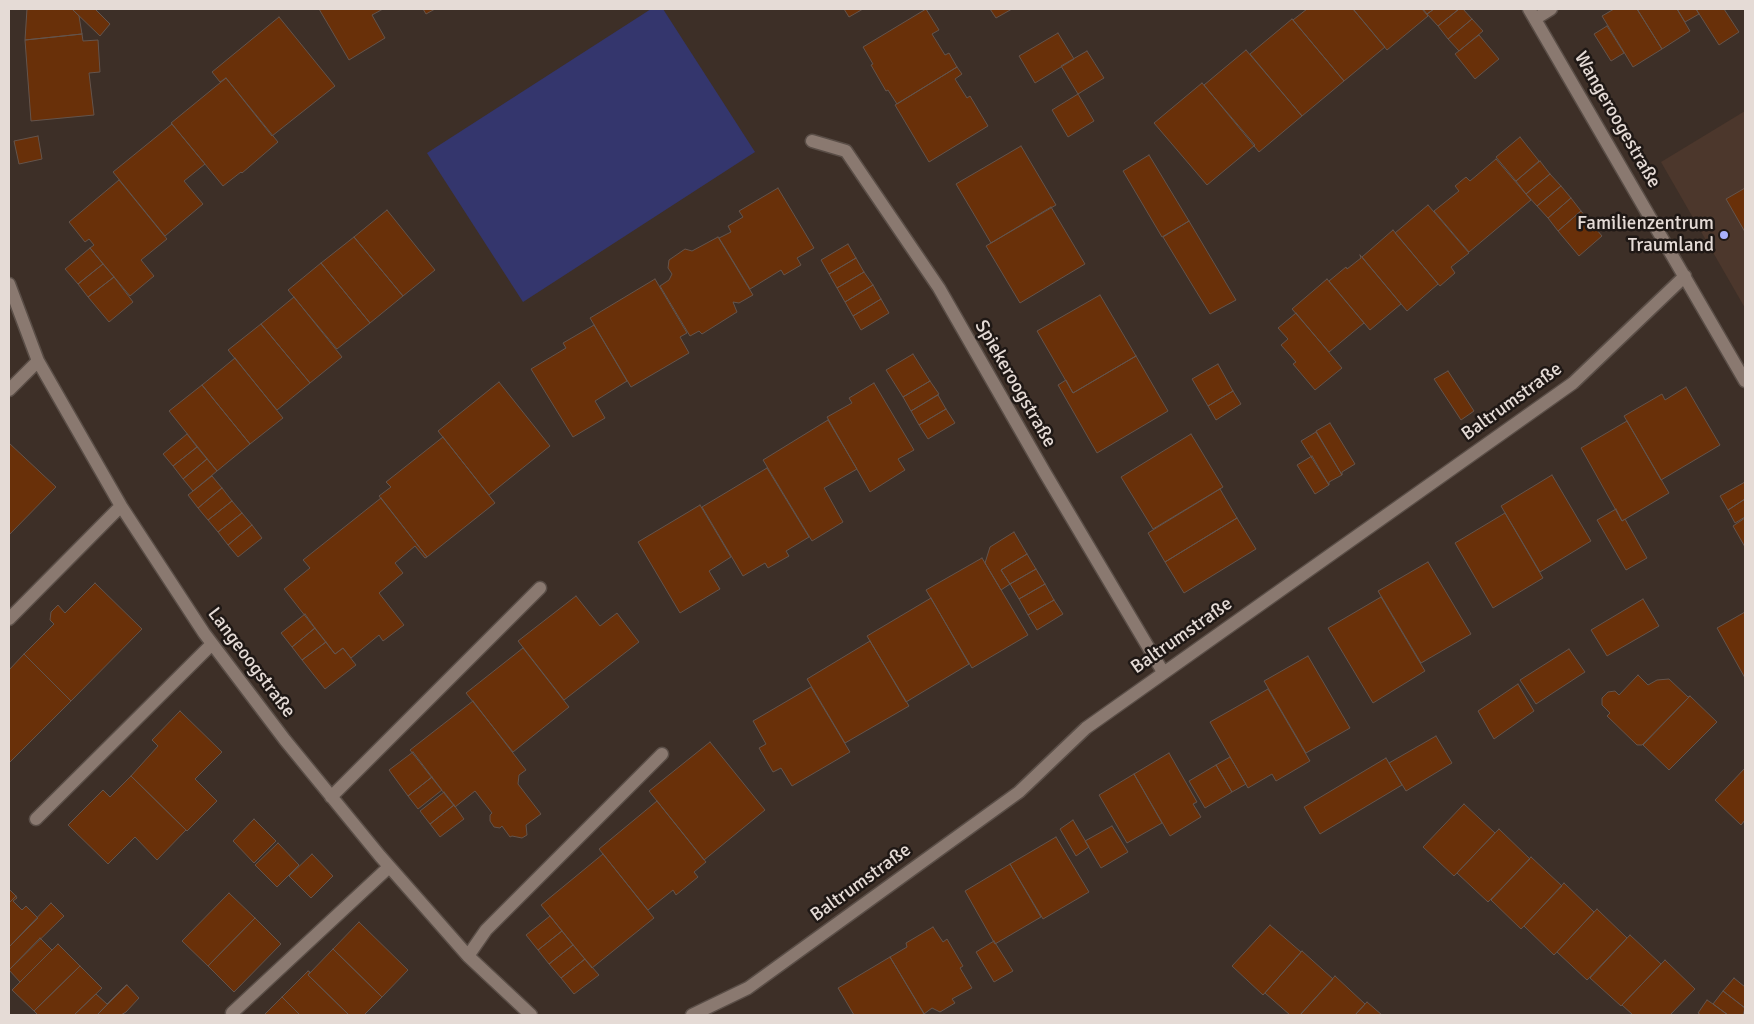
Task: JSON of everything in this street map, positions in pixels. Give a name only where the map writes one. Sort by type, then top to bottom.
[{"type":"street","points":[[1532,14],[1551,9]]},
{"type":"street","name":"Wangeroogestraße","points":[[1532,14],[1745,381]]},
{"type":"street","name":"Spiekeroogstraße","points":[[812,141],[846,151],[939,288],[1045,473],[1163,672]]},
{"type":"street","name":"Baltrumstraße","points":[[692,1015],[748,988],[1011,798],[1086,728],[1573,383],[1685,276]]},
{"type":"street","name":"Langeoogstraße","points":[[9,284],[38,361],[121,506],[212,644],[285,740],[389,867],[468,956],[531,1015]]},
{"type":"street","points":[[9,390],[38,361]]},
{"type":"street","points":[[9,620],[121,506]]},
{"type":"street","points":[[331,797],[540,588]]},
{"type":"street","points":[[36,819],[212,644]]},
{"type":"street","points":[[468,956],[486,930],[662,754]]},
{"type":"street","points":[[232,1013],[389,867]]},
{"type":"shaded area","points":[[651,9],[663,9],[755,152],[523,302],[427,153]]},
{"type":"shaded area","name":"Familienzentrum Traumland","points":[[1745,111],[1745,308],[1661,162]]},
{"type":"building","points":[[27,9],[72,9],[79,16],[82,34],[25,40]]},
{"type":"building","points":[[72,9],[95,9],[110,24],[100,36]]},
{"type":"building","points":[[319,9],[383,9],[372,15],[385,38],[349,60]]},
{"type":"building","points":[[423,9],[435,9],[426,14]]},
{"type":"building","points":[[844,9],[863,9],[849,17]]},
{"type":"building","points":[[926,9],[939,30],[932,34],[945,55],[949,53],[957,67],[897,104],[888,90],[886,91],[863,47]]},
{"type":"building","points":[[990,9],[1012,9],[996,18]]},
{"type":"building","points":[[1307,9],[1353,9],[1385,47],[1344,81],[1293,20]]},
{"type":"building","points":[[1353,9],[1422,9],[1428,16],[1387,50]]},
{"type":"building","points":[[1423,9],[1434,9],[1427,14]]},
{"type":"building","points":[[1434,9],[1459,9],[1438,26],[1427,14]]},
{"type":"building","points":[[1459,9],[1463,9],[1472,19],[1448,39],[1438,26]]},
{"type":"building","points":[[1614,9],[1637,9],[1662,49],[1633,67],[1602,16]]},
{"type":"building","points":[[1637,9],[1677,9],[1690,31],[1662,49]]},
{"type":"building","points":[[1677,9],[1696,9],[1699,14],[1685,22]]},
{"type":"building","points":[[1696,9],[1724,9],[1739,32],[1719,45]]},
{"type":"building","points":[[279,17],[335,86],[272,136],[226,78],[220,82],[212,72]]},
{"type":"building","points":[[1292,19],[1344,81],[1302,116],[1250,54]]},
{"type":"building","points":[[1472,19],[1483,31],[1459,51],[1448,39]]},
{"type":"building","points":[[1607,26],[1624,53],[1611,61],[1594,34]]},
{"type":"building","points":[[1058,33],[1074,59],[1035,83],[1019,56]]},
{"type":"building","points":[[82,34],[83,41],[98,40],[100,72],[89,73],[94,115],[31,121],[25,40]]},
{"type":"building","points":[[1479,35],[1499,59],[1475,79],[1455,54]]},
{"type":"building","points":[[1246,50],[1302,116],[1259,152],[1204,85]]},
{"type":"building","points":[[1087,51],[1104,78],[1078,94],[1061,66]]},
{"type":"building","points":[[957,67],[962,74],[955,79],[967,98],[970,96],[988,126],[929,162],[895,105]]},
{"type":"building","points":[[226,78],[278,142],[242,173],[223,186],[171,123]]},
{"type":"building","points":[[1202,83],[1255,145],[1207,185],[1154,123]]},
{"type":"building","points":[[1078,94],[1094,121],[1068,137],[1052,110]]},
{"type":"building","points":[[172,124],[205,164],[184,181],[203,204],[165,236],[113,172]]},
{"type":"building","points":[[38,136],[42,159],[19,164],[14,141]]},
{"type":"building","points":[[1520,137],[1539,161],[1516,181],[1496,157]]},
{"type":"building","points":[[1021,146],[1056,205],[991,243],[956,184]]},
{"type":"building","points":[[1149,155],[1189,221],[1162,237],[1123,171]]},
{"type":"building","points":[[1496,159],[1531,200],[1469,252],[1434,211],[1459,191],[1455,186],[1466,177],[1470,181]]},
{"type":"building","points":[[1540,161],[1550,174],[1526,194],[1516,181]]},
{"type":"building","points":[[1550,174],[1561,186],[1537,206],[1526,194]]},
{"type":"building","points":[[119,180],[167,239],[141,260],[154,276],[130,296],[90,248],[94,245],[89,239],[85,242],[69,222]]},
{"type":"building","points":[[1561,186],[1571,198],[1548,218],[1537,206]]},
{"type":"building","points":[[778,188],[814,248],[797,258],[801,265],[784,275],[781,270],[750,289],[719,238],[731,232],[728,226],[743,217],[739,211]]},
{"type":"building","points":[[1745,188],[1745,232],[1726,199]]},
{"type":"building","points":[[1571,198],[1581,211],[1558,231],[1548,218]]},
{"type":"building","points":[[1428,205],[1469,253],[1451,267],[1455,273],[1440,286],[1395,233]]},
{"type":"building","points":[[1051,207],[1085,264],[1020,303],[986,246]]},
{"type":"building","points":[[387,210],[435,270],[403,296],[354,237]]},
{"type":"building","points":[[1581,211],[1602,236],[1579,256],[1558,231]]},
{"type":"building","points":[[1189,221],[1236,300],[1210,314],[1163,237]]},
{"type":"building","points":[[1393,230],[1438,284],[1407,311],[1362,257]]},
{"type":"building","points":[[354,237],[403,296],[370,323],[321,263]]},
{"type":"building","points":[[718,237],[753,295],[739,303],[733,302],[737,312],[702,334],[699,331],[690,336],[660,286],[669,280],[672,274],[668,268],[669,260],[685,249],[692,251]]},
{"type":"building","points":[[848,244],[856,258],[829,274],[821,260]]},
{"type":"building","points":[[90,248],[103,264],[78,284],[65,269]]},
{"type":"building","points":[[1360,255],[1401,304],[1370,330],[1329,281],[1361,258]]},
{"type":"building","points":[[856,258],[864,272],[837,288],[829,274]]},
{"type":"building","points":[[321,263],[370,323],[337,349],[288,290]]},
{"type":"building","points":[[103,264],[114,277],[88,297],[78,284]]},
{"type":"building","points":[[864,272],[873,285],[845,302],[837,288]]},
{"type":"building","points":[[114,277],[133,302],[109,322],[88,297]]},
{"type":"building","points":[[655,279],[687,333],[680,337],[689,353],[631,387],[590,318]]},
{"type":"building","points":[[1327,279],[1364,323],[1329,352],[1292,309]]},
{"type":"building","points":[[873,285],[881,299],[853,316],[845,302]]},
{"type":"building","points":[[1100,295],[1136,356],[1073,393],[1037,331]]},
{"type":"building","points":[[294,297],[342,357],[310,383],[261,324]]},
{"type":"building","points":[[881,299],[889,313],[861,330],[853,316]]},
{"type":"building","points":[[1296,313],[1342,368],[1315,390],[1293,364],[1296,362],[1281,345],[1288,339],[1278,328]]},
{"type":"building","points":[[261,324],[310,383],[277,410],[228,350]]},
{"type":"building","points":[[594,325],[627,381],[595,401],[605,418],[573,437],[531,369],[566,348],[563,343]]},
{"type":"building","points":[[913,354],[930,381],[903,397],[886,370]]},
{"type":"building","points":[[1136,356],[1168,411],[1097,453],[1058,385],[1066,380],[1073,393]]},
{"type":"building","points":[[235,358],[283,418],[250,444],[202,385]]},
{"type":"building","points":[[1218,364],[1233,391],[1208,406],[1192,379]]},
{"type":"building","points":[[1448,371],[1474,411],[1461,420],[1434,379]]},
{"type":"building","points":[[930,381],[939,394],[911,411],[903,397]]},
{"type":"building","points":[[499,382],[550,446],[489,495],[438,431]]},
{"type":"building","points":[[874,383],[914,450],[898,459],[905,470],[870,492],[827,417],[852,403],[849,398]]},
{"type":"building","points":[[202,385],[250,444],[217,471],[169,411]]},
{"type":"building","points":[[1686,387],[1720,445],[1661,480],[1624,416],[1662,394],[1665,400]]},
{"type":"building","points":[[1233,391],[1241,404],[1216,420],[1208,406]]},
{"type":"building","points":[[938,395],[946,409],[919,425],[911,411]]},
{"type":"building","points":[[946,409],[955,423],[928,439],[919,425]]},
{"type":"building","points":[[828,420],[857,469],[824,488],[843,522],[812,541],[763,460]]},
{"type":"building","points":[[1627,421],[1669,493],[1622,521],[1581,448]]},
{"type":"building","points":[[1330,423],[1355,464],[1342,472],[1342,475],[1316,431]]},
{"type":"building","points":[[1316,432],[1342,475],[1329,482],[1329,485],[1301,441]]},
{"type":"building","points":[[187,434],[197,447],[173,466],[163,454]]},
{"type":"building","points":[[1191,434],[1223,487],[1153,529],[1121,477]]},
{"type":"building","points":[[443,437],[495,503],[427,557],[379,496],[391,487],[386,482]]},
{"type":"building","points":[[9,443],[56,487],[9,535]]},
{"type":"building","points":[[197,447],[207,459],[183,479],[173,466]]},
{"type":"building","points":[[1312,456],[1329,485],[1315,494],[1297,465]]},
{"type":"building","points":[[207,459],[217,471],[193,491],[183,479]]},
{"type":"building","points":[[767,468],[809,537],[786,551],[789,556],[768,568],[765,563],[743,576],[702,507]]},
{"type":"building","points":[[1552,475],[1591,541],[1540,572],[1501,506]]},
{"type":"building","points":[[212,476],[222,488],[198,508],[188,495]]},
{"type":"building","points":[[1745,482],[1745,499],[1728,510],[1720,496]]},
{"type":"building","points":[[222,488],[232,501],[208,520],[198,508]]},
{"type":"building","points":[[1220,489],[1237,518],[1165,562],[1148,533]]},
{"type":"building","points":[[381,498],[427,557],[425,558],[415,546],[395,563],[403,573],[379,593],[404,625],[383,641],[379,635],[351,658],[343,648],[335,654],[284,589],[310,568],[303,560]]},
{"type":"building","points":[[1745,499],[1745,517],[1735,523],[1728,510]]},
{"type":"building","points":[[232,501],[242,513],[218,532],[208,520]]},
{"type":"building","points":[[700,505],[731,557],[709,571],[720,589],[680,613],[638,542]]},
{"type":"building","points":[[1616,509],[1622,521],[1625,519],[1647,558],[1626,570],[1597,520]]},
{"type":"building","points":[[242,513],[252,525],[228,545],[218,532]]},
{"type":"building","points":[[1505,513],[1543,578],[1493,608],[1455,543]]},
{"type":"building","points":[[1237,518],[1256,549],[1184,593],[1165,562]]},
{"type":"building","points":[[1745,518],[1745,547],[1733,526]]},
{"type":"building","points":[[252,525],[262,538],[238,557],[228,545]]},
{"type":"building","points":[[1014,532],[1027,554],[1001,570],[1010,584],[1001,590],[985,563],[990,547]]},
{"type":"building","points":[[1027,554],[1036,569],[1010,584],[1001,570]]},
{"type":"building","points":[[982,558],[1028,635],[972,668],[926,590]]},
{"type":"building","points":[[1428,562],[1471,634],[1421,663],[1378,591]]},
{"type":"building","points":[[1036,569],[1045,584],[1019,599],[1010,584]]},
{"type":"building","points":[[95,583],[142,629],[71,701],[24,654],[54,624],[50,620],[51,612],[58,605],[65,613]]},
{"type":"building","points":[[1045,584],[1054,600],[1028,615],[1019,599]]},
{"type":"building","points":[[576,596],[600,626],[617,613],[639,642],[564,700],[518,641]]},
{"type":"building","points":[[1381,597],[1425,671],[1373,703],[1328,628]]},
{"type":"building","points":[[931,598],[969,664],[906,702],[867,636]]},
{"type":"building","points":[[1643,599],[1659,626],[1607,656],[1591,630]]},
{"type":"building","points":[[1054,600],[1063,614],[1037,630],[1028,615]]},
{"type":"building","points":[[1745,612],[1745,678],[1717,628]]},
{"type":"building","points":[[305,614],[315,628],[292,647],[281,633]]},
{"type":"building","points":[[315,628],[326,642],[302,660],[292,647]]},
{"type":"building","points":[[870,641],[909,706],[845,743],[807,679]]},
{"type":"building","points":[[326,642],[335,654],[343,648],[356,665],[325,689],[302,660]]},
{"type":"building","points":[[523,648],[569,707],[513,752],[466,693]]},
{"type":"building","points":[[1569,649],[1585,672],[1536,704],[1520,680]]},
{"type":"building","points":[[24,654],[71,701],[9,763],[9,670]]},
{"type":"building","points":[[1308,656],[1350,728],[1306,753],[1264,681]]},
{"type":"building","points":[[1638,675],[1648,685],[1657,680],[1669,679],[1688,697],[1690,696],[1642,745],[1637,745],[1607,716],[1610,713],[1602,705],[1602,698],[1608,692],[1615,691],[1619,695]]},
{"type":"building","points":[[1518,684],[1534,711],[1494,739],[1478,711]]},
{"type":"building","points":[[811,687],[850,752],[792,786],[781,768],[773,772],[759,748],[766,744],[753,721]]},
{"type":"building","points":[[1268,689],[1310,761],[1276,781],[1272,774],[1248,788],[1210,722]]},
{"type":"building","points":[[1690,696],[1717,722],[1669,770],[1643,745]]},
{"type":"building","points":[[473,701],[526,770],[519,775],[518,784],[541,814],[526,825],[527,835],[522,838],[510,837],[502,826],[500,828],[494,827],[490,821],[492,813],[475,791],[455,807],[410,750]]},
{"type":"building","points":[[180,711],[222,752],[195,779],[217,801],[187,831],[131,776],[158,746],[152,740]]},
{"type":"building","points":[[1436,736],[1452,763],[1406,791],[1389,763]]},
{"type":"building","points":[[710,742],[765,810],[704,860],[649,791]]},
{"type":"building","points":[[413,752],[432,777],[408,796],[389,770]]},
{"type":"building","points":[[1169,753],[1197,802],[1193,804],[1201,817],[1170,836],[1134,774]]},
{"type":"building","points":[[1230,757],[1246,784],[1232,792],[1216,765]]},
{"type":"building","points":[[1386,758],[1402,785],[1320,834],[1304,807]]},
{"type":"building","points":[[1216,765],[1232,792],[1205,808],[1189,781]]},
{"type":"building","points":[[1745,768],[1745,820],[1741,825],[1715,800]]},
{"type":"building","points":[[1134,774],[1162,823],[1127,843],[1099,795]]},
{"type":"building","points":[[131,776],[186,830],[157,860],[135,837],[108,864],[68,825],[103,790],[110,797]]},
{"type":"building","points":[[432,777],[442,790],[418,809],[408,796]]},
{"type":"building","points":[[444,792],[454,805],[430,824],[420,811]]},
{"type":"building","points":[[657,801],[706,862],[694,872],[698,877],[676,895],[673,890],[648,910],[599,849]]},
{"type":"building","points":[[1464,804],[1495,833],[1454,876],[1423,847]]},
{"type":"building","points":[[454,805],[464,819],[440,837],[430,824]]},
{"type":"building","points":[[254,819],[276,841],[254,863],[233,841]]},
{"type":"building","points":[[1073,820],[1089,847],[1076,856],[1060,829]]},
{"type":"building","points":[[1112,826],[1128,852],[1101,868],[1085,841]]},
{"type":"building","points":[[1499,829],[1530,859],[1488,902],[1457,873]]},
{"type":"building","points":[[1056,837],[1089,892],[1043,919],[1010,864]]},
{"type":"building","points":[[278,843],[299,865],[277,887],[255,865]]},
{"type":"building","points":[[312,854],[333,876],[311,898],[289,876]]},
{"type":"building","points":[[603,854],[654,918],[592,968],[541,905]]},
{"type":"building","points":[[1531,857],[1562,886],[1521,929],[1491,900]]},
{"type":"building","points":[[1010,864],[1041,917],[995,944],[965,891]]},
{"type":"building","points":[[1564,883],[1594,912],[1554,955],[1524,926]]},
{"type":"building","points":[[9,889],[16,896],[9,903]]},
{"type":"building","points":[[229,893],[255,918],[208,966],[182,941]]},
{"type":"building","points":[[16,896],[17,898],[13,901],[22,910],[26,906],[38,918],[9,947],[9,903]]},
{"type":"building","points":[[51,903],[64,916],[9,970],[9,947]]},
{"type":"building","points":[[1597,909],[1627,938],[1587,980],[1557,952]]},
{"type":"building","points":[[550,916],[562,931],[538,950],[526,935]]},
{"type":"building","points":[[255,918],[281,944],[234,992],[208,966]]},
{"type":"building","points":[[359,922],[408,970],[382,997],[333,949]]},
{"type":"building","points":[[1270,925],[1301,952],[1263,995],[1232,966]]},
{"type":"building","points":[[933,927],[943,942],[947,939],[963,966],[960,968],[972,988],[952,999],[955,1003],[940,1012],[932,1008],[924,1014],[890,957],[907,947],[906,943]]},
{"type":"building","points":[[562,931],[573,945],[549,964],[538,950]]},
{"type":"building","points":[[1630,935],[1661,964],[1621,1006],[1590,978]]},
{"type":"building","points":[[40,938],[52,950],[20,982],[9,970]]},
{"type":"building","points":[[994,941],[1013,971],[994,982],[976,952]]},
{"type":"building","points":[[58,944],[80,966],[34,1011],[12,990]]},
{"type":"building","points":[[573,945],[585,959],[561,978],[549,964]]},
{"type":"building","points":[[333,949],[382,997],[364,1015],[349,1015],[308,975]]},
{"type":"building","points":[[1302,951],[1333,979],[1300,1015],[1290,1015],[1265,993]]},
{"type":"building","points":[[890,957],[925,1015],[854,1015],[838,988]]},
{"type":"building","points":[[585,959],[599,975],[574,994],[561,978]]},
{"type":"building","points":[[1665,960],[1695,989],[1670,1015],[1633,1015],[1622,1005]]},
{"type":"building","points":[[80,966],[102,988],[74,1015],[38,1015],[34,1011]]},
{"type":"building","points":[[308,971],[310,972],[308,975],[349,1015],[300,1015],[282,997]]},
{"type":"building","points":[[1335,976],[1365,1004],[1355,1015],[1300,1015]]},
{"type":"building","points":[[1734,978],[1745,987],[1745,1008],[1723,991]]},
{"type":"building","points":[[126,985],[97,1015],[74,1015],[96,994],[107,1004]]},
{"type":"building","points":[[127,985],[139,998],[126,1012],[121,1015],[97,1015]]},
{"type":"building","points":[[1723,991],[1745,1008],[1743,1015],[1728,1015],[1713,1004]]},
{"type":"building","points":[[282,997],[300,1015],[264,1015]]},
{"type":"building","points":[[1707,1000],[1728,1015],[1701,1015],[1698,1013]]},
{"type":"building","points":[[1367,1002],[1382,1015],[1355,1015]]},
{"type":"place","name":"Familienzentrum Traumland","points":[[1724,235]]}]
